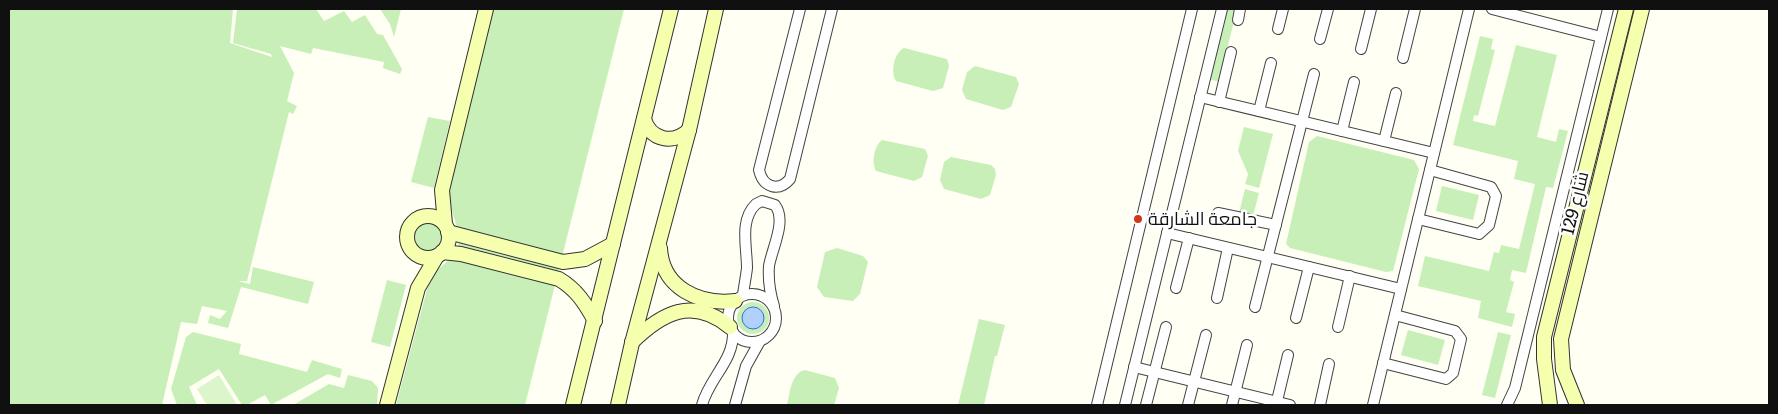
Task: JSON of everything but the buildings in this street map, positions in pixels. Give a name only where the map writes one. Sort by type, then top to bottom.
[{"type":"street","points":[[387,405],[418,288],[448,242],[442,190],[486,9]]},
{"type":"street","points":[[574,405],[671,9]]},
{"type":"street","points":[[618,405],[632,343],[688,130],[716,9]]},
{"type":"street","points":[[800,9],[759,170],[765,183],[772,187],[786,184],[790,179],[832,9]]},
{"type":"street","points":[[1097,405],[1192,9]]},
{"type":"street","points":[[1125,405],[1222,9]]},
{"type":"street","points":[[1238,20],[1240,9]]},
{"type":"street","points":[[1278,29],[1283,9]]},
{"type":"street","points":[[1320,39],[1328,9]]},
{"type":"street","points":[[1361,49],[1371,9]]},
{"type":"street","points":[[1403,58],[1415,9]]},
{"type":"street","points":[[1373,405],[1469,9]]},
{"type":"street","points":[[1492,9],[1601,36]]},
{"type":"street","points":[[1507,405],[1515,388],[1608,9]]},
{"type":"street","name":"شارع 129","points":[[1550,405],[1544,359],[1544,338],[1626,9]]},
{"type":"street","name":"شارع 129","points":[[1577,405],[1563,370],[1561,339],[1642,9]]},
{"type":"street","points":[[1219,102],[1231,52]]},
{"type":"street","points":[[1259,111],[1271,63]]},
{"type":"street","points":[[1255,307],[1314,74]]},
{"type":"street","points":[[1342,131],[1354,82]]},
{"type":"street","points":[[1384,141],[1396,93]]},
{"type":"street","points":[[1200,97],[1434,153]]},
{"type":"street","points":[[644,118],[648,129],[663,138],[679,137],[688,130]]},
{"type":"street","points":[[1418,219],[1479,234],[1489,225],[1496,196],[1491,187],[1430,170]]},
{"type":"street","points":[[418,288],[412,250],[408,243],[409,228],[442,190]]},
{"type":"street","points":[[702,405],[713,378],[730,354],[731,330],[728,313],[739,298],[746,269],[745,243],[748,216],[756,204],[769,201],[776,205],[781,217],[769,267],[769,280],[777,316],[775,327],[769,336],[760,341],[746,366],[735,405]]},
{"type":"street","points":[[1218,213],[1276,224]]},
{"type":"street","points":[[420,217],[434,216],[447,228],[550,260],[563,262],[585,259],[613,244]]},
{"type":"street","points":[[1167,233],[1401,288]]},
{"type":"street","points":[[1176,288],[1189,238]]},
{"type":"street","points":[[660,240],[661,258],[669,276],[691,296],[715,302],[760,294],[774,306]]},
{"type":"street","points":[[1217,298],[1228,248]]},
{"type":"street","points":[[412,250],[423,257],[440,254],[546,274],[572,287],[585,302],[595,322]]},
{"type":"street","points":[[546,274],[550,260]]},
{"type":"street","points":[[1296,318],[1309,267]]},
{"type":"street","points":[[1338,327],[1350,276]]},
{"type":"street","points":[[689,310],[692,304],[691,296]]},
{"type":"street","points":[[632,343],[654,322],[665,316],[689,310],[712,316],[742,340],[760,341]]},
{"type":"street","points":[[1383,364],[1446,379],[1453,373],[1461,339],[1456,331],[1395,315]]},
{"type":"street","points":[[1146,405],[1166,327]]},
{"type":"street","points":[[1188,405],[1206,335]]},
{"type":"street","points":[[1232,405],[1247,345]]},
{"type":"street","points":[[1276,404],[1288,355]]},
{"type":"street","points":[[1320,405],[1329,364]]},
{"type":"street","points":[[1134,367],[1236,392],[1276,404],[1290,405]]},
{"type":"green space","points":[[9,9],[233,9],[230,43],[272,57],[271,54],[233,43],[237,9],[316,9],[324,21],[344,11],[352,22],[365,15],[377,34],[383,35],[402,69],[400,74],[383,68],[384,62],[313,48],[311,54],[280,46],[294,73],[287,101],[297,106],[293,114],[289,112],[247,281],[238,281],[250,284],[253,267],[314,282],[308,304],[241,287],[228,328],[208,323],[210,315],[220,319],[227,311],[202,306],[197,324],[181,322],[162,405],[9,405]]},
{"type":"green space","points":[[380,9],[401,9],[394,37],[390,24]]},
{"type":"green space","points":[[493,9],[624,9],[525,405],[396,405],[429,282],[434,273],[457,250],[460,238],[448,197]]},
{"type":"green space","points":[[1226,9],[1237,9],[1219,82],[1209,79]]},
{"type":"green space","points":[[1480,36],[1493,39],[1491,49],[1495,50],[1478,116],[1474,115],[1473,121],[1495,126],[1516,45],[1557,55],[1537,137],[1556,142],[1559,129],[1568,131],[1553,188],[1546,187],[1526,273],[1512,270],[1510,280],[1514,282],[1506,312],[1515,314],[1512,327],[1478,318],[1481,301],[1418,286],[1425,256],[1489,271],[1494,252],[1499,253],[1501,245],[1519,249],[1535,184],[1514,179],[1518,161],[1453,145]]},
{"type":"green space","points":[[904,48],[947,59],[949,66],[943,88],[933,91],[896,81],[893,73],[895,58]]},
{"type":"green space","points":[[975,66],[1016,77],[1019,84],[1011,107],[1003,110],[966,99],[962,90],[967,72]]},
{"type":"green space","points":[[428,117],[450,121],[434,188],[411,182]]},
{"type":"green space","points":[[1244,127],[1273,134],[1259,188],[1245,184],[1248,174],[1238,151]]},
{"type":"green space","points":[[1317,136],[1414,160],[1419,169],[1393,271],[1386,272],[1290,248],[1286,244],[1309,142]]},
{"type":"green space","points":[[882,140],[925,149],[928,156],[922,177],[914,181],[876,171],[874,168],[874,155],[877,146]]},
{"type":"green space","points":[[951,157],[991,165],[995,169],[996,175],[990,195],[981,199],[944,189],[940,180],[944,162]]},
{"type":"green space","points":[[1442,186],[1479,195],[1473,220],[1436,211]]},
{"type":"green space","points":[[1245,189],[1259,193],[1253,216],[1239,213]]},
{"type":"green space","points":[[430,221],[436,222],[441,226],[445,231],[445,243],[441,248],[436,252],[430,253],[424,252],[419,248],[415,243],[414,237],[415,231],[419,226],[424,222]]},
{"type":"green space","points":[[837,248],[863,256],[868,262],[860,294],[853,301],[824,297],[817,287],[825,252]]},
{"type":"green space","points":[[387,280],[406,285],[390,347],[371,342]]},
{"type":"green space","points":[[753,302],[759,303],[764,307],[768,312],[768,324],[764,329],[759,333],[753,334],[747,333],[742,329],[738,324],[737,318],[738,312],[742,307],[747,303]]},
{"type":"green space","points":[[979,319],[1005,325],[997,356],[995,356],[984,405],[958,405]]},
{"type":"green space","points":[[1408,330],[1445,340],[1438,365],[1401,355]]},
{"type":"green space","points":[[193,332],[241,344],[239,354],[307,372],[312,360],[342,369],[340,378],[328,374],[271,405],[265,395],[247,405],[242,405],[219,369],[189,387],[197,405],[177,405],[171,389],[186,337]]},
{"type":"green space","points":[[1498,332],[1511,335],[1495,398],[1482,395]]},
{"type":"green space","points":[[805,370],[835,378],[839,388],[834,405],[787,405],[794,379],[800,372]]},
{"type":"green space","points":[[219,375],[237,405],[207,405],[197,389]]},
{"type":"green space","points":[[348,375],[372,381],[378,388],[377,405],[293,405],[329,384],[344,388]]},
{"type":"water","points":[[753,307],[761,310],[764,318],[761,326],[753,329],[745,326],[742,318],[745,310]]},
{"type":"place","name":"جامعة الشارقة","points":[[1138,219]]}]
